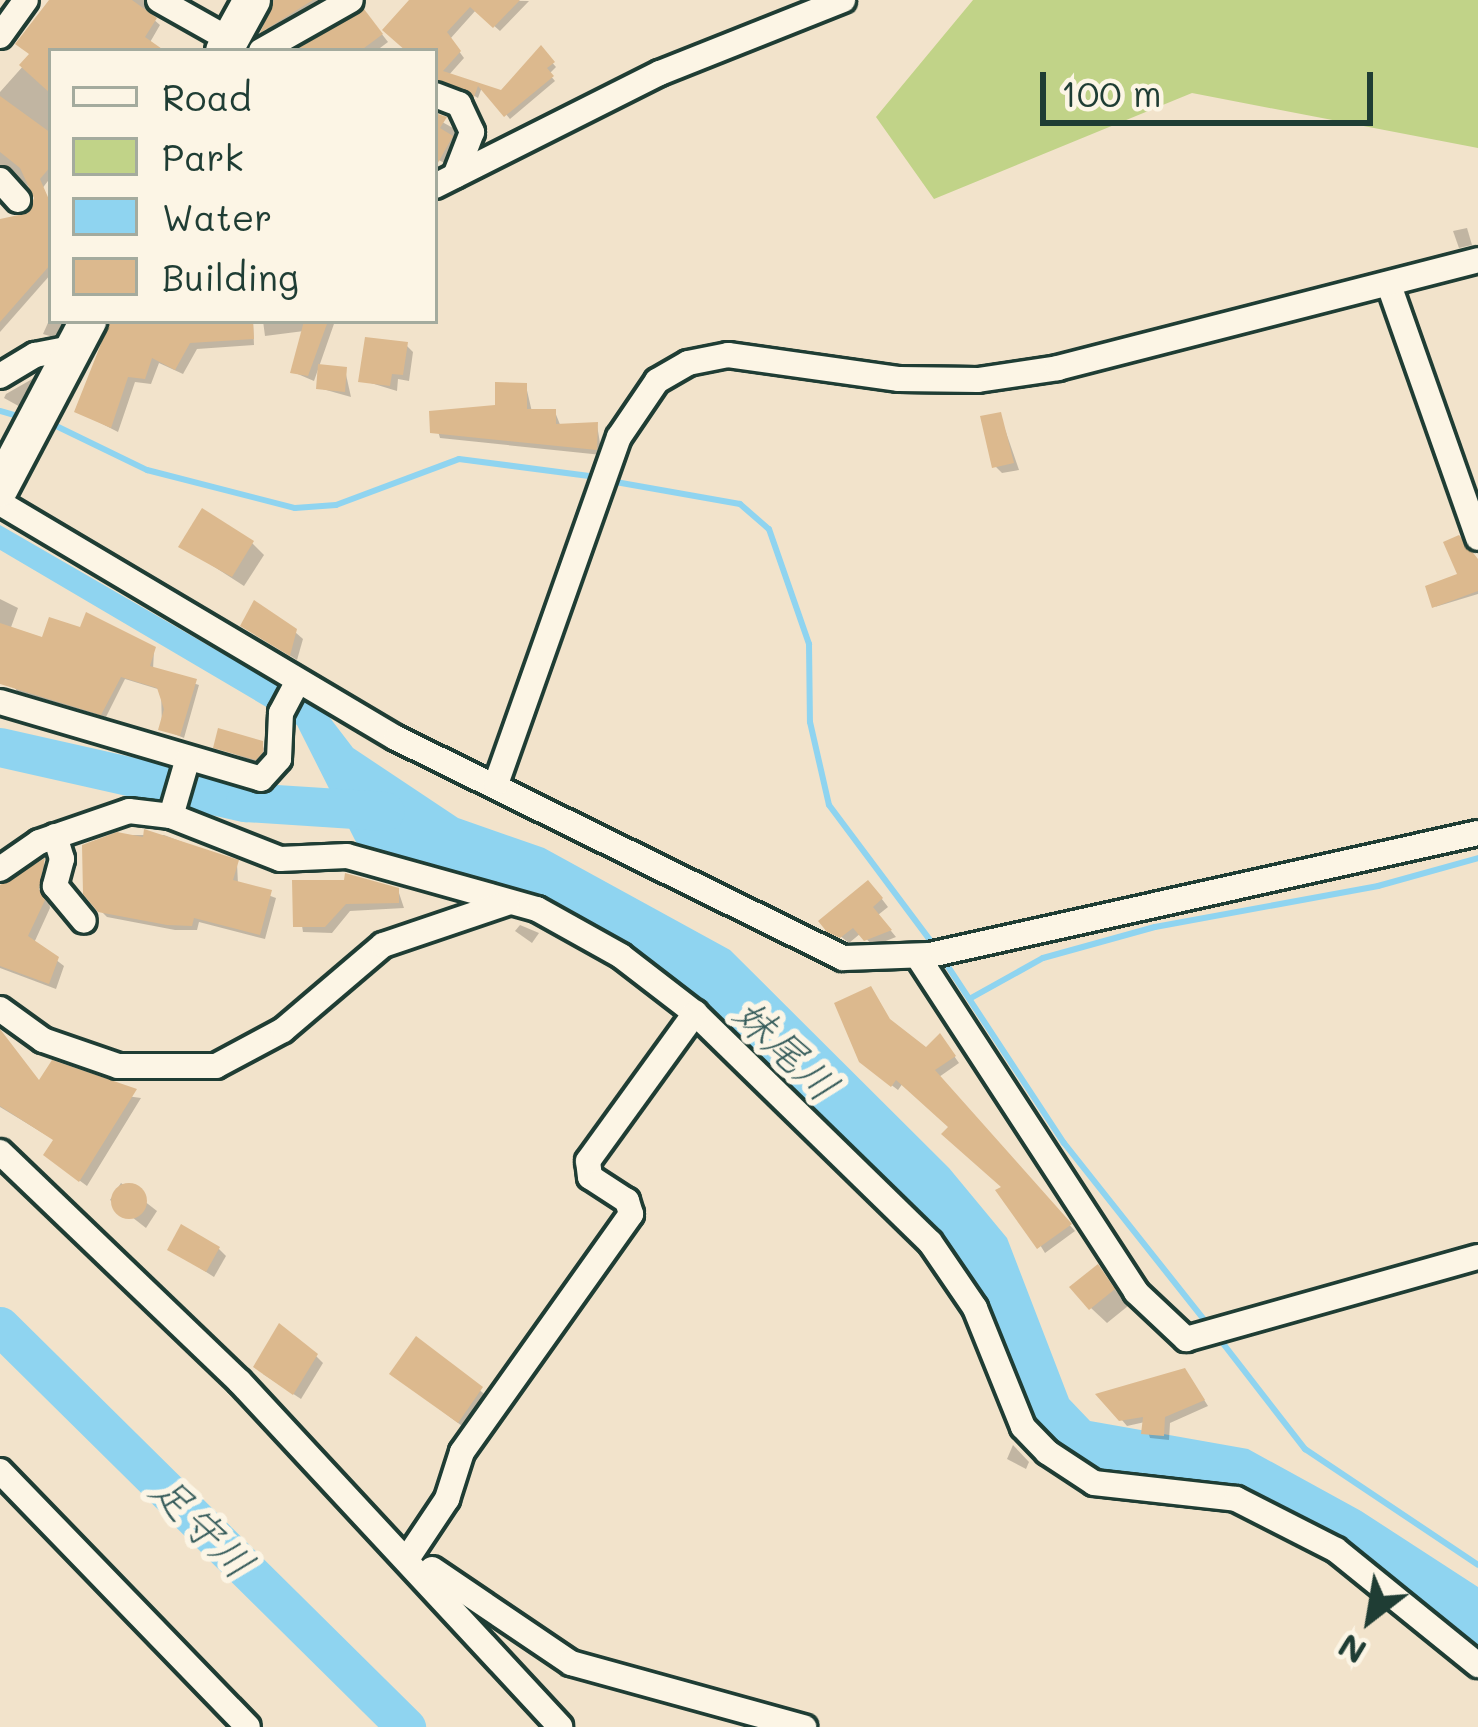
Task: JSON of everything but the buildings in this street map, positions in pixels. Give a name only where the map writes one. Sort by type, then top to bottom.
[{"type":"main road","points":[[251,0],[256,47]]},
{"type":"main road","points":[[0,488],[41,422],[82,334]]},
{"type":"street","points":[[0,36],[26,0]]},
{"type":"street","points":[[159,0],[256,47],[351,0]]},
{"type":"street","points":[[445,181],[659,73],[843,0]]},
{"type":"street","points":[[438,96],[459,104],[472,131],[445,181]]},
{"type":"street","points":[[0,180],[18,200]]},
{"type":"street","points":[[496,784],[605,478],[657,381],[688,363],[728,355],[899,379],[978,380],[1058,368],[1478,260]]},
{"type":"street","points":[[1389,285],[1478,538]]},
{"type":"street","points":[[0,376],[82,334]]},
{"type":"street","points":[[0,503],[289,697],[496,784],[806,945],[844,958],[932,954],[1478,833]]},
{"type":"street","points":[[0,702],[186,763],[269,777],[280,759],[289,697]]},
{"type":"street","points":[[172,812],[186,763]]},
{"type":"street","points":[[0,869],[55,836],[129,812],[172,812],[258,854],[347,856],[516,903],[622,956],[695,1013],[930,1242],[975,1308],[1023,1427],[1047,1452],[1094,1483],[1235,1499],[1336,1550],[1478,1665]]},
{"type":"street","points":[[55,836],[62,859],[55,886],[84,921]]},
{"type":"street","points":[[0,1009],[81,1056],[160,1070],[216,1066],[283,1030],[383,945],[484,904],[516,903]]},
{"type":"street","points":[[932,954],[1136,1292],[1186,1340],[1478,1257]]},
{"type":"street","points":[[410,1556],[439,1514],[462,1452],[631,1214],[627,1201],[590,1177],[588,1161],[695,1013]]},
{"type":"street","points":[[0,1152],[410,1556],[560,1727]]},
{"type":"street","points":[[0,1471],[248,1727]]},
{"type":"street","points":[[410,1556],[571,1663],[804,1727]]},
{"type":"green space","points":[[973,0],[1478,0],[1478,148],[1192,93],[934,199],[876,117]]},
{"type":"water","name":"妹尾川","points":[[0,525],[327,714],[353,748],[458,818],[544,848],[730,950],[949,1168],[1007,1238],[1069,1399],[1090,1421],[1248,1449],[1361,1511],[1478,1587],[1478,1657],[1310,1529],[1092,1476],[1027,1421],[985,1312],[638,961],[359,848],[297,725],[0,550]]},
{"type":"waterway","points":[[0,411],[25,418]]},
{"type":"waterway","points":[[50,423],[147,470],[295,508],[336,505],[459,459],[597,477]]},
{"type":"waterway","points":[[610,481],[740,504],[769,529],[809,644],[810,722],[829,805],[936,948]]},
{"type":"waterway","points":[[0,747],[245,802],[385,811]]},
{"type":"waterway","points":[[971,998],[1043,958],[1155,927],[1378,886],[1478,858]]},
{"type":"waterway","points":[[943,959],[1064,1143],[1210,1327]]},
{"type":"waterway","name":"足守川","points":[[0,1326],[406,1727]]},
{"type":"waterway","points":[[1218,1337],[1305,1449],[1478,1565]]}]
